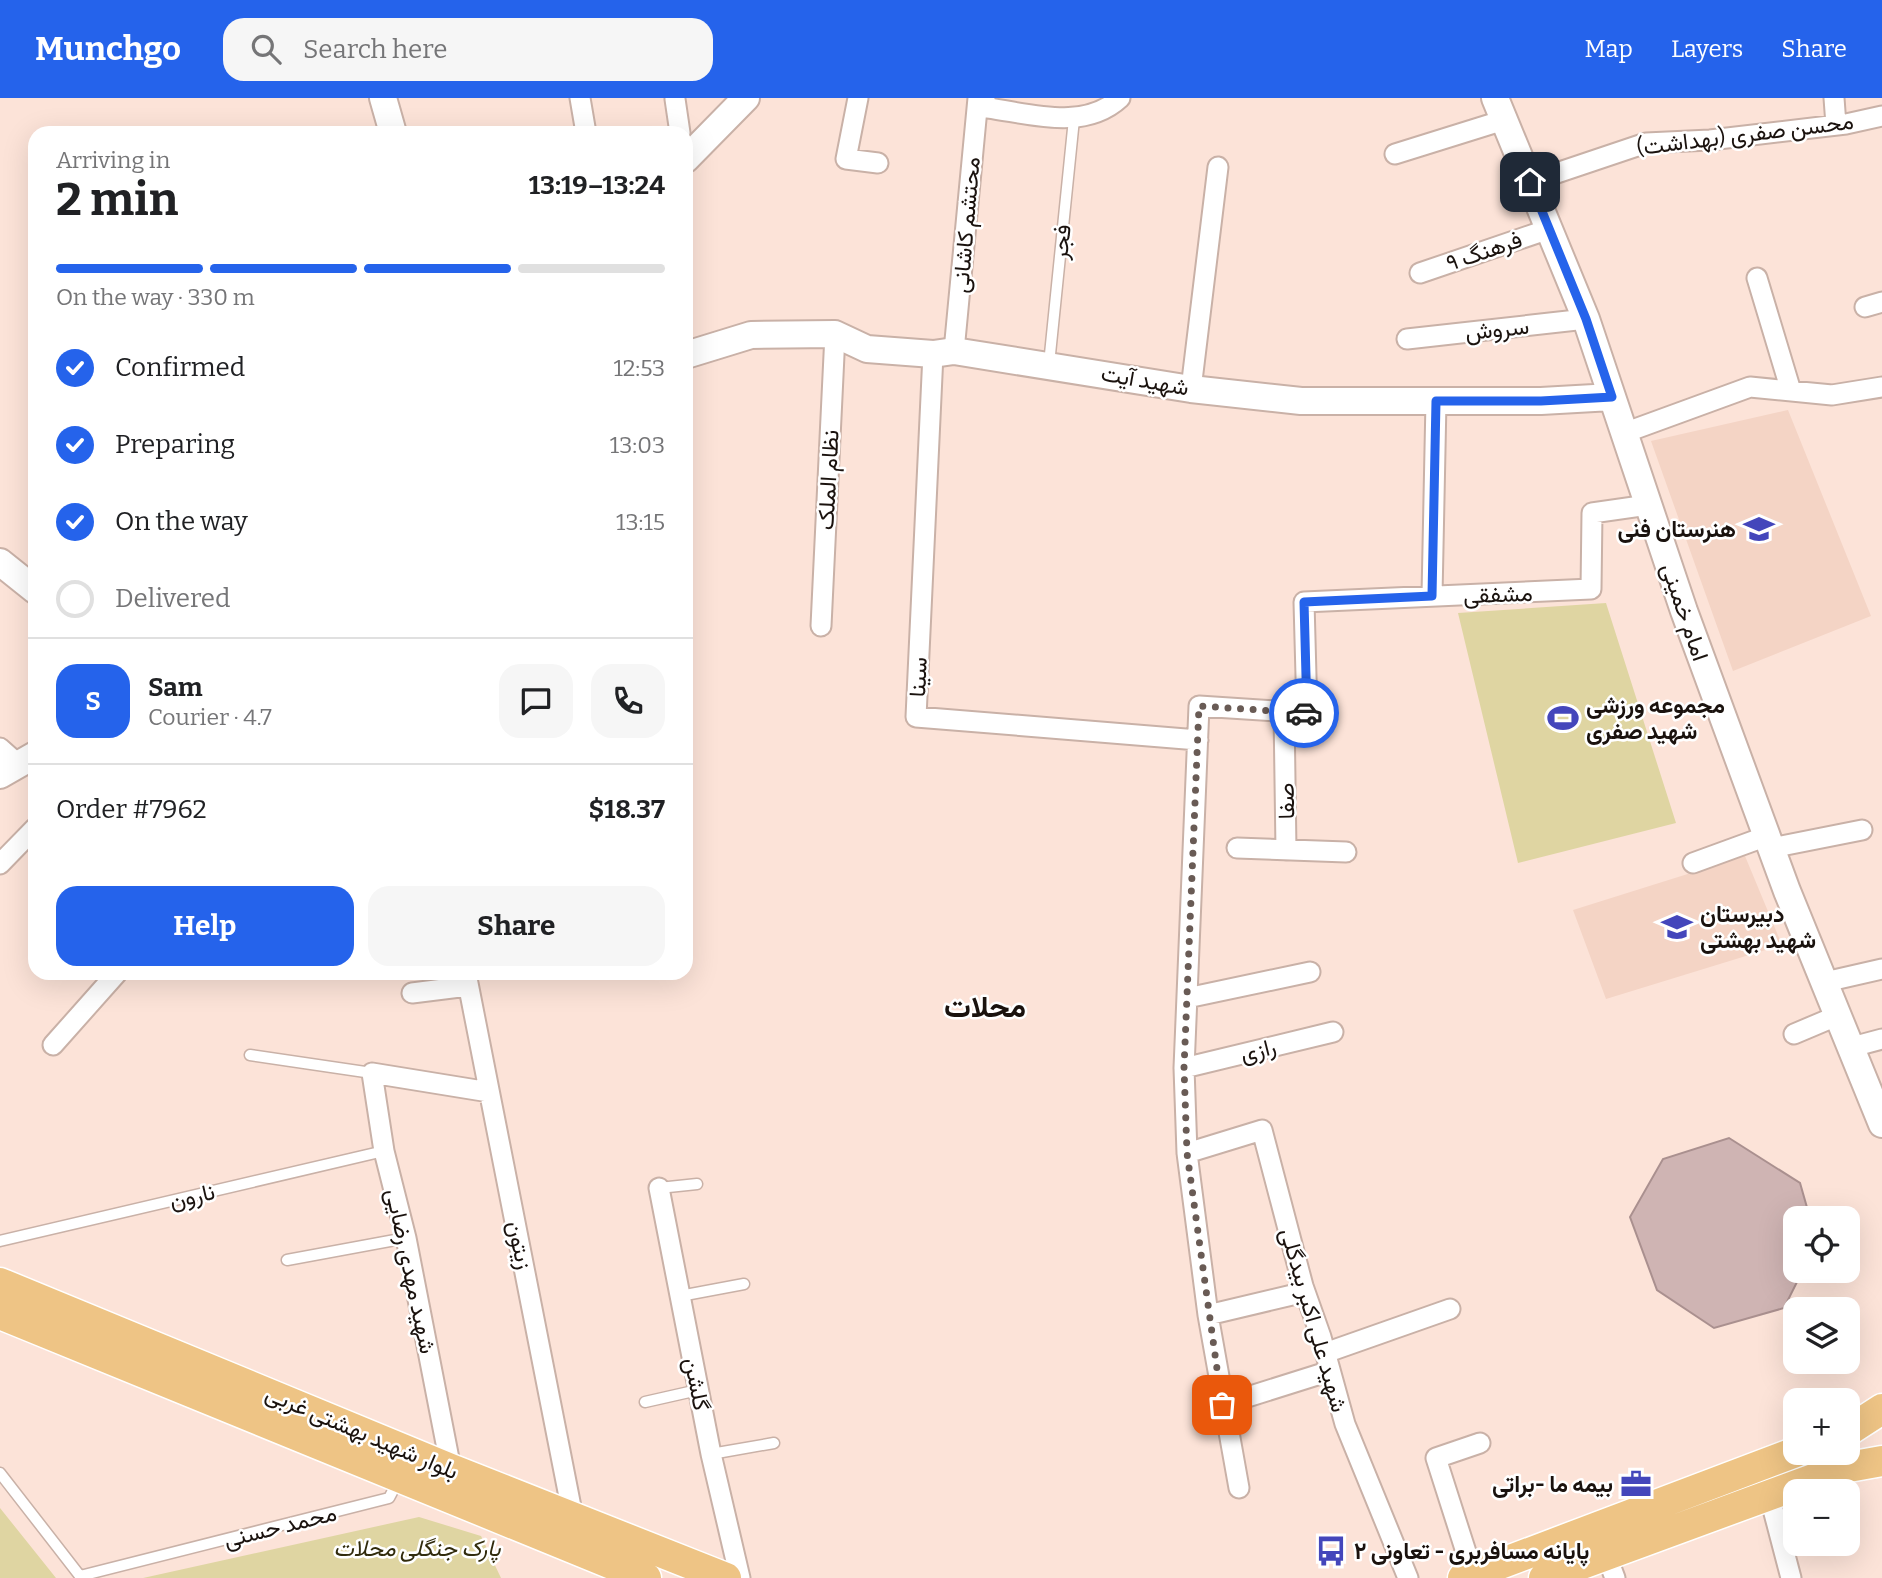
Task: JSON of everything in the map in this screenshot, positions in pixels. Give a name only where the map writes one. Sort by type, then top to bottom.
[{"type":"main road","points":[[383,98],[391,126]]},
{"type":"main road","points":[[693,152],[746,98]]},
{"type":"main road","name":"امام خمینی","points":[[1499,109],[1586,319],[1648,505],[1769,842],[1882,1124]]},
{"type":"main road","name":"شهید آیت","points":[[693,353],[751,335],[835,334],[867,349],[943,352],[1049,364],[1191,389],[1301,401],[1541,401],[1612,397]]},
{"type":"main road","points":[[0,562],[28,584]]},
{"type":"main road","name":"بلوار شهید بهشتی غربی","points":[[0,1283],[451,1469],[726,1578]]},
{"type":"main road","name":"بلوار شهید بهشتی غربی","points":[[0,1314],[646,1578]]},
{"type":"main road","points":[[0,1324],[68,1342]]},
{"type":"main road","points":[[1468,1576],[1783,1457]]},
{"type":"main road","points":[[1544,1578],[1611,1566],[1769,1494],[1878,1458]]},
{"type":"street","points":[[580,98],[585,126]]},
{"type":"street","points":[[858,98],[846,159],[878,163]]},
{"type":"street","name":"محتشم کاشانی","points":[[943,352],[978,98]]},
{"type":"street","points":[[984,98],[988,108],[1074,119],[1105,111],[1120,98]]},
{"type":"street","points":[[1834,98],[1836,125]]},
{"type":"street","points":[[675,99],[679,126]]},
{"type":"street","points":[[1395,154],[1499,109]]},
{"type":"street","name":"محسن صفری (بهداشت)","points":[[1530,182],[1646,143],[1710,140],[1836,125],[1882,116]]},
{"type":"street","points":[[1191,389],[1218,167]]},
{"type":"street","name":"فرهنگ ۹","points":[[1420,273],[1549,229]]},
{"type":"street","points":[[1757,278],[1791,391]]},
{"type":"street","name":"سروش","points":[[1408,339],[1586,319]]},
{"type":"street","name":"نظام الملک","points":[[821,626],[835,334]]},
{"type":"street","name":"سینا","points":[[943,352],[916,717],[1198,740]]},
{"type":"street","points":[[1624,433],[1750,387],[1832,395],[1882,387]]},
{"type":"street","points":[[1432,596],[1436,401]]},
{"type":"street","name":"مشفقی","points":[[1284,710],[1307,713],[1304,602],[1591,589],[1592,513],[1648,505]]},
{"type":"street","points":[[1238,1488],[1208,1315],[1187,1153],[1184,1068],[1199,706],[1284,710]]},
{"type":"street","name":"صفا","points":[[1284,710],[1286,850]]},
{"type":"street","points":[[1693,863],[1769,842],[1862,830]]},
{"type":"street","points":[[0,864],[28,835]]},
{"type":"street","points":[[1237,848],[1346,852]]},
{"type":"street","points":[[1825,982],[1882,969]]},
{"type":"street","points":[[1187,998],[1310,972]]},
{"type":"street","points":[[53,1045],[111,980]]},
{"type":"street","points":[[412,993],[463,980]]},
{"type":"street","name":"زیتون","points":[[467,980],[573,1517]]},
{"type":"street","points":[[1794,1034],[1839,1015]]},
{"type":"street","name":"رازی","points":[[1184,1068],[1333,1032]]},
{"type":"street","points":[[1852,1047],[1882,1039]]},
{"type":"street","points":[[372,1073],[489,1092]]},
{"type":"street","name":"شهید مهدی رضایی","points":[[372,1073],[384,1151],[406,1238],[451,1469]]},
{"type":"street","name":"شهید علی اکبر بیدگلی","points":[[1187,1153],[1262,1130],[1305,1292],[1345,1424],[1408,1578]]},
{"type":"street","name":"گلشن","points":[[659,1188],[711,1454],[740,1578]]},
{"type":"street","points":[[1208,1315],[1305,1292]]},
{"type":"street","points":[[1222,1405],[1450,1308]]},
{"type":"street","points":[[1468,1576],[1436,1458],[1480,1443]]},
{"type":"street","points":[[1769,1494],[1791,1578]]},
{"type":"lane","name":"فجر","points":[[1049,364],[1074,119]]},
{"type":"lane","points":[[250,1055],[372,1073]]},
{"type":"lane","name":"نارون","points":[[0,1241],[384,1151]]},
{"type":"lane","points":[[659,1188],[697,1184]]},
{"type":"lane","points":[[287,1259],[406,1238]]},
{"type":"lane","points":[[680,1296],[744,1284]]},
{"type":"lane","points":[[645,1402],[698,1390]]},
{"type":"lane","points":[[711,1454],[774,1443]]},
{"type":"lane","name":"محمد حسنی","points":[[0,1473],[80,1576],[389,1498],[399,1478]]},
{"type":"shaded area","name":"هنرستان فنی","points":[[1788,410],[1871,616],[1733,671],[1651,441]]},
{"type":"shaded area","name":"دبیرستان شهید بهشتی","points":[[1745,856],[1782,945],[1606,999],[1573,910]]},
{"type":"green space","name":"مجموعه ورزشی شهید صفری","points":[[1606,603],[1676,823],[1518,863],[1458,613]]},
{"type":"green space","points":[[0,1508],[56,1578],[0,1578]]},
{"type":"green space","name":"پارک جنگلی محلات","points":[[419,1517],[481,1536],[501,1578],[143,1578]]},
{"type":"building","points":[[1729,1138],[1800,1183],[1807,1206],[1783,1206],[1783,1283],[1796,1283],[1790,1297],[1783,1297],[1783,1308],[1714,1328],[1657,1290],[1630,1217],[1663,1159]]},
{"type":"way so far","points":[[1222,1405],[1187,1153],[1184,1068],[1199,706],[1304,713]]},
{"type":"place","name":"هنرستان فنی","points":[[1759,529]]},
{"type":"place","name":"مجموعه ورزشی شهید صفری","points":[[1563,718]]},
{"type":"place","name":"دبیرستان شهید بهشتی","points":[[1677,927]]},
{"type":"place","name":"بیمه ما -براتی","points":[[1636,1484]]},
{"type":"place","name":"پایانه مسافربری - تعاونی ۲","points":[[1331,1551]]},
{"type":"district","name":"محلات","points":[[985,1007]]},
{"type":"route","points":[[1304,713],[1307,713],[1304,602],[1432,596],[1436,401],[1541,401],[1612,397],[1586,319],[1530,182]]}]
